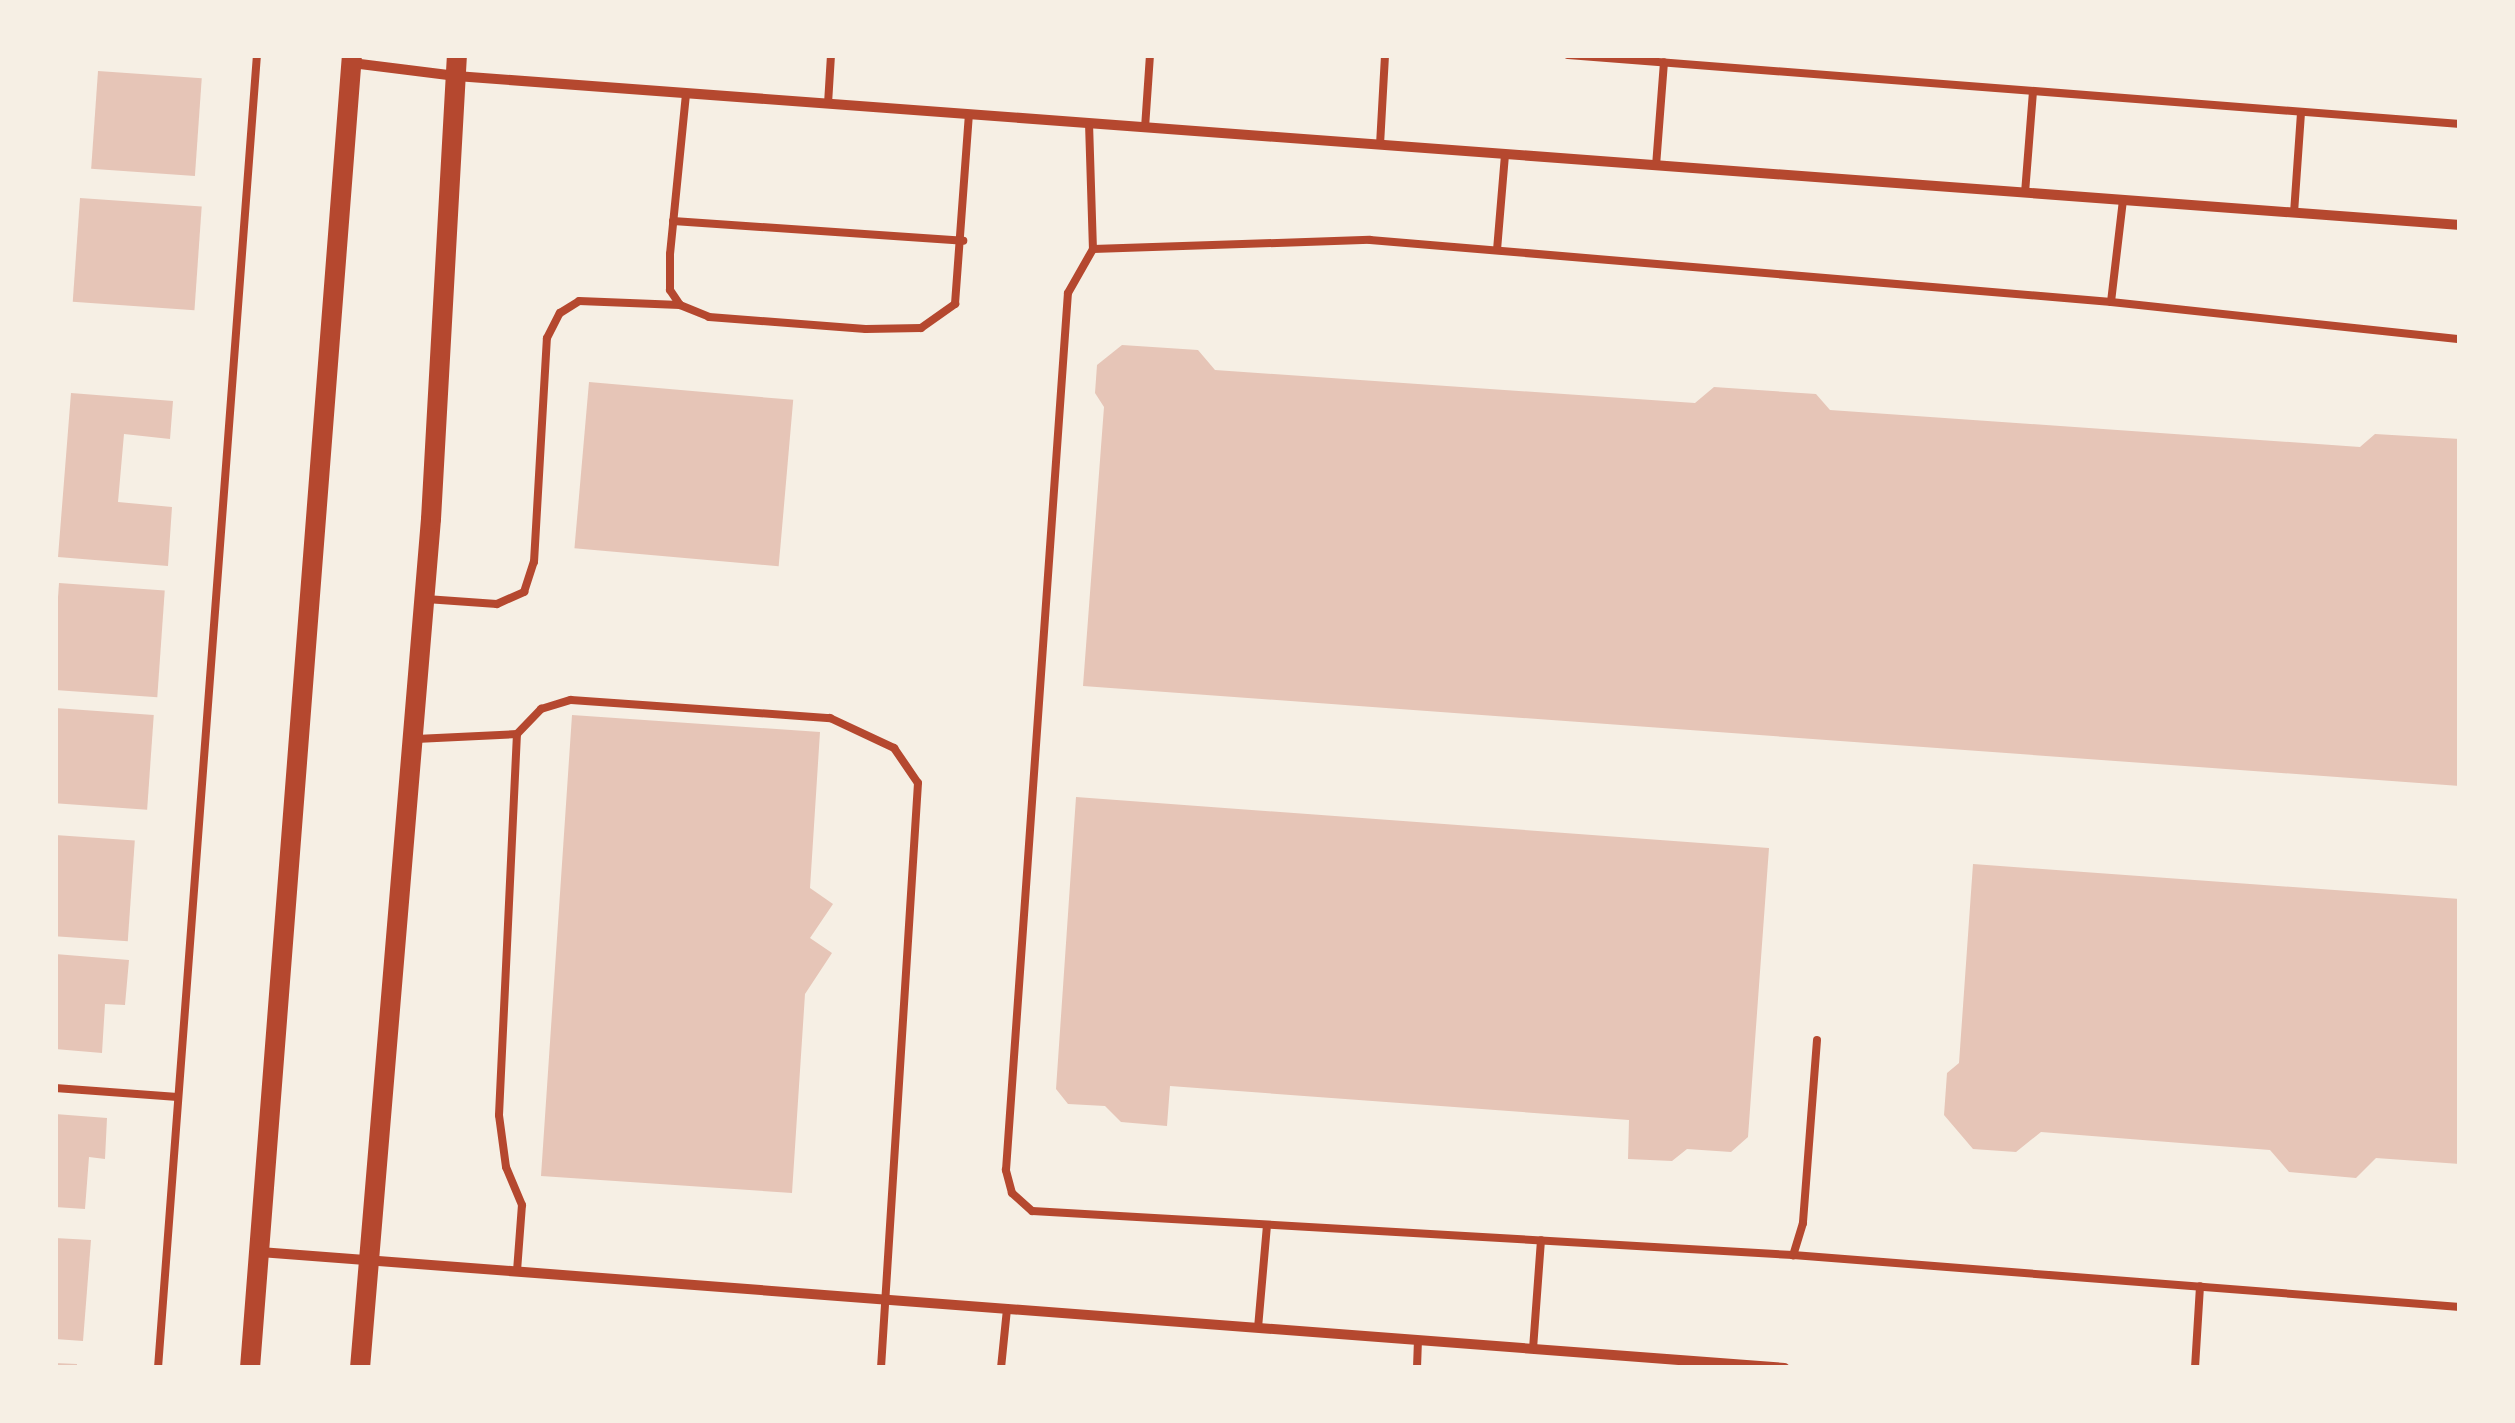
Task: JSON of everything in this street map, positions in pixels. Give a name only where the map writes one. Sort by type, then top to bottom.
[{"type":"main road","points":[[250,1368],[352,59]]},
{"type":"main road","points":[[360,1368],[424,599],[457,66]]},
{"type":"street","points":[[352,59],[457,66],[686,94],[2460,225]]},
{"type":"street","points":[[258,1252],[1786,1368]]},
{"type":"lane","points":[[158,1368],[257,55]]},
{"type":"lane","points":[[828,104],[831,55]]},
{"type":"lane","points":[[1145,128],[1150,55]]},
{"type":"lane","points":[[1380,145],[1384,55]]},
{"type":"lane","points":[[1568,55],[2460,124]]},
{"type":"lane","points":[[1656,166],[1664,62]]},
{"type":"lane","points":[[2025,193],[2033,91]]},
{"type":"lane","points":[[680,305],[670,290],[686,94]]},
{"type":"lane","points":[[2294,213],[2301,112]]},
{"type":"lane","points":[[424,599],[497,604],[524,592],[534,562],[547,338],[560,313],[579,301],[680,305],[709,317],[921,328],[955,304],[963,241],[969,115]]},
{"type":"lane","points":[[1089,123],[1093,249],[1068,293],[1006,1170],[1012,1193],[1032,1211],[1793,1255],[2460,1307]]},
{"type":"lane","points":[[1497,250],[1505,154]]},
{"type":"lane","points":[[2111,302],[2123,200]]},
{"type":"lane","points":[[674,221],[963,241]]},
{"type":"lane","points":[[1093,249],[1370,240],[2111,302],[2460,339]]},
{"type":"lane","points":[[517,1272],[522,1205],[506,1167],[499,1115],[517,734],[540,709],[571,700],[830,718],[894,748],[918,784],[880,1368]]},
{"type":"lane","points":[[412,740],[517,734]]},
{"type":"lane","points":[[1793,1255],[1803,1223],[1817,1040]]},
{"type":"lane","points":[[55,1088],[178,1097]]},
{"type":"lane","points":[[1258,1328],[1266,1225]]},
{"type":"lane","points":[[1533,1348],[1541,1240]]},
{"type":"lane","points":[[2195,1368],[2200,1286]]},
{"type":"lane","points":[[1001,1368],[1007,1309]]},
{"type":"lane","points":[[1417,1368],[1418,1340]]},
{"type":"building","points":[[98,71],[202,78],[195,176],[91,169]]},
{"type":"building","points":[[80,198],[202,207],[194,310],[73,302]]},
{"type":"building","points":[[1122,345],[1198,350],[1215,370],[1695,403],[1714,387],[1816,394],[1830,410],[2360,447],[2375,434],[2460,439],[2460,786],[1083,686],[1104,407],[1095,393],[1097,365]]},
{"type":"building","points":[[589,382],[793,400],[779,566],[574,548]]},
{"type":"building","points":[[71,393],[173,401],[170,439],[124,434],[118,502],[172,507],[168,566],[58,557]]},
{"type":"building","points":[[59,583],[165,590],[157,697],[55,690]]},
{"type":"building","points":[[55,708],[154,715],[147,810],[55,803]]},
{"type":"building","points":[[572,715],[820,732],[810,888],[833,904],[810,938],[832,953],[805,994],[792,1193],[541,1176]]},
{"type":"building","points":[[1076,797],[1769,848],[1748,1137],[1731,1152],[1687,1149],[1672,1161],[1628,1159],[1629,1120],[1170,1086],[1167,1126],[1121,1122],[1105,1106],[1068,1104],[1056,1089]]},
{"type":"building","points":[[55,835],[135,841],[128,941],[55,936]]},
{"type":"building","points":[[1973,864],[2460,899],[2460,1164],[2376,1158],[2356,1178],[2289,1172],[2270,1150],[2041,1132],[2016,1152],[1973,1149],[1944,1115],[1947,1073],[1959,1063]]},
{"type":"building","points":[[55,954],[129,960],[125,1005],[105,1004],[102,1053],[55,1049]]},
{"type":"building","points":[[55,1114],[107,1118],[105,1159],[89,1157],[85,1209],[55,1207]]},
{"type":"building","points":[[55,1238],[91,1240],[83,1341],[55,1339]]},
{"type":"building","points":[[55,1363],[77,1364],[77,1368],[55,1368]]}]
